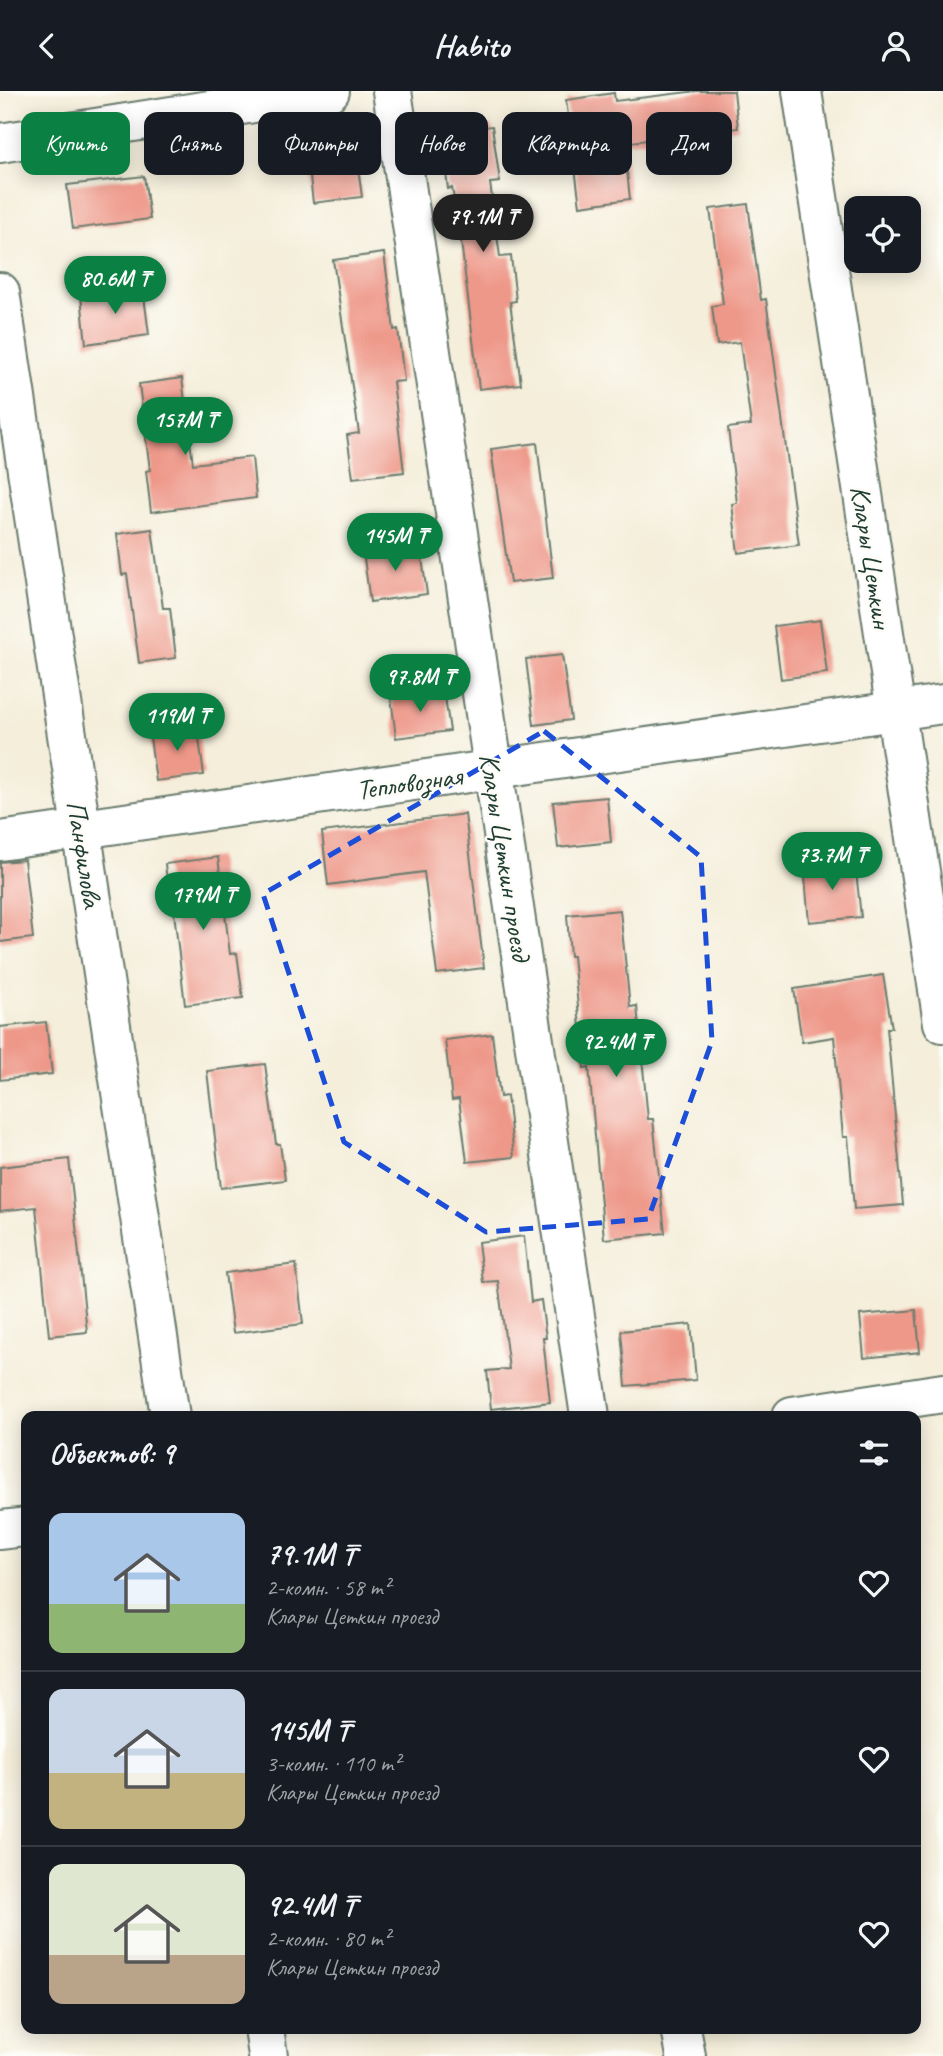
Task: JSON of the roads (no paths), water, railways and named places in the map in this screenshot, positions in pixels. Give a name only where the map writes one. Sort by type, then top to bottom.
[{"type":"street","points":[[0,143],[330,91]]},
{"type":"street","name":"Клары Цеткин проезд","points":[[392,91],[589,1411]]},
{"type":"street","name":"Клары Цеткин","points":[[802,91],[943,1023]]},
{"type":"street","name":"Панфилова","points":[[0,292],[169,1411]]},
{"type":"street","name":"Тепловозная","points":[[0,841],[943,704]]},
{"type":"street","points":[[826,1411],[943,1394]]},
{"type":"street","points":[[0,1530],[21,1528]]},
{"type":"street","points":[[265,2034],[268,2056]]},
{"type":"street","points":[[682,2034],[685,2056]]}]
